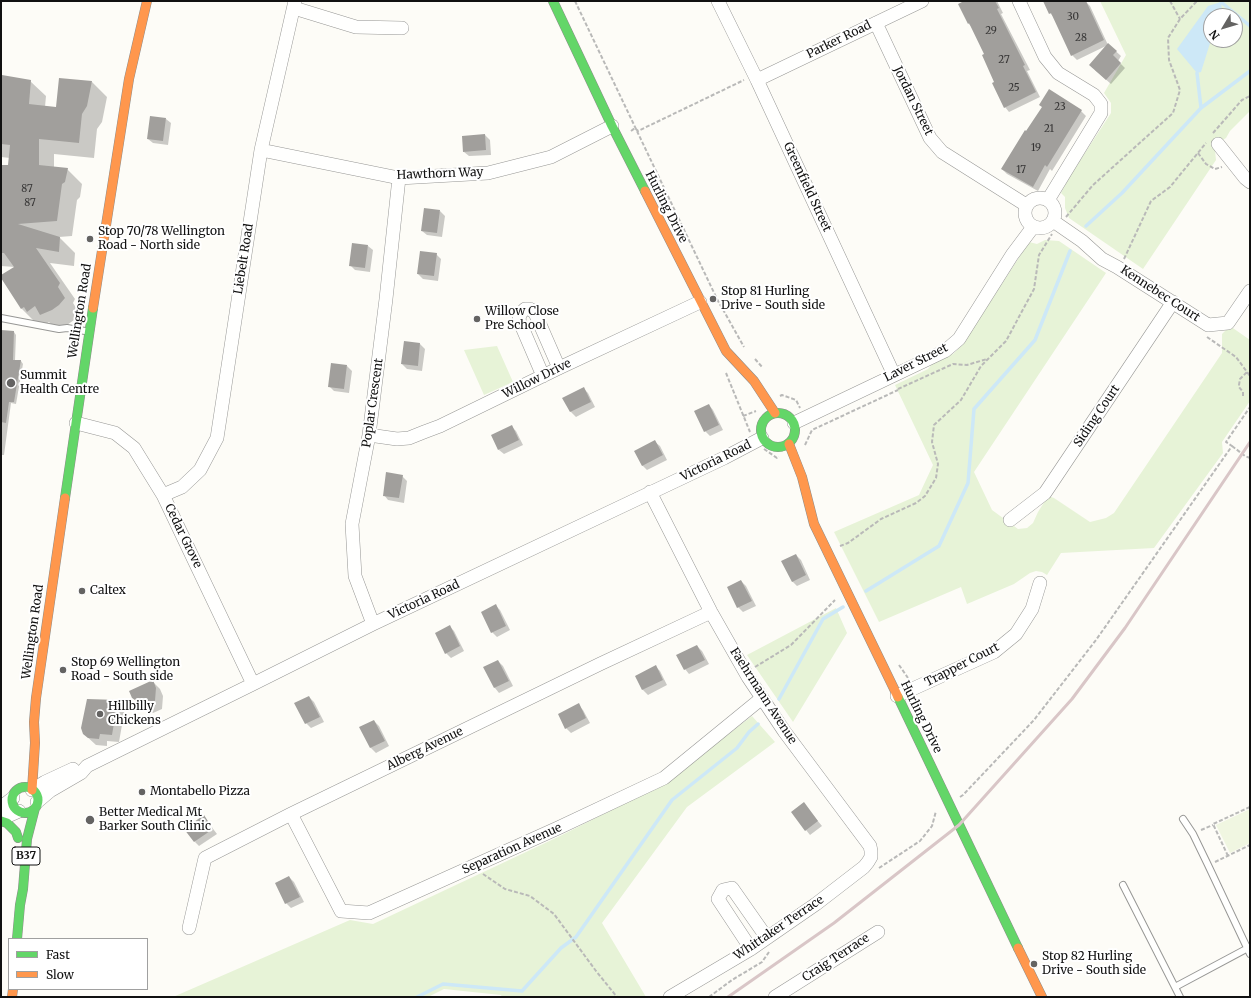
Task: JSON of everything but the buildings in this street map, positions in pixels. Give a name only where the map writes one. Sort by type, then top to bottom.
[{"type":"street","name":"Wellington Road","points":[[17,938],[27,839],[28,796],[34,765],[34,722],[42,657],[89,331],[129,79],[147,1]]},
{"type":"street","name":"Hurling Drive","points":[[553,1],[612,126],[726,351],[754,381],[775,413]]},
{"type":"street","name":"Greenfield Street","points":[[718,1],[757,80],[894,374]]},
{"type":"street","name":"Parker Road","points":[[757,80],[922,1]]},
{"type":"street","points":[[1019,1],[1045,57],[1058,73],[1094,96],[1101,104],[1101,113],[1048,200]]},
{"type":"street","points":[[294,5],[356,27],[402,28]]},
{"type":"street","name":"Liebelt Road","points":[[163,495],[182,487],[200,470],[217,438],[261,150],[294,5]]},
{"type":"street","name":"Jordan Street","points":[[876,23],[930,138],[942,152],[1026,205]]},
{"type":"street","name":"Hawthorn Way","points":[[261,150],[399,178],[488,173],[551,157],[612,126]]},
{"type":"street","points":[[1212,141],[1250,182]]},
{"type":"street","name":"Poplar Crescent","points":[[373,624],[355,576],[352,524],[369,435],[399,178]]},
{"type":"street","points":[[1038,197],[1048,200],[1052,203],[1055,212],[1063,223],[1050,224],[1042,228],[1033,227],[1026,220],[1024,215],[1026,205],[1029,201],[1038,197]]},
{"type":"street","name":"Kennebec Court","points":[[1063,223],[1102,258],[1208,325],[1228,323],[1250,291]]},
{"type":"street","name":"Laver Street","points":[[794,423],[945,351],[959,339],[1012,255],[1033,227]]},
{"type":"street","name":"Willow Drive","points":[[369,435],[397,440],[409,438],[440,426],[700,302]]},
{"type":"street","name":"Siding Court","points":[[1010,520],[1045,493],[1173,302]]},
{"type":"street","points":[[543,376],[519,320],[520,314],[525,309],[535,313],[559,368]]},
{"type":"street","points":[[775,413],[787,415],[792,419],[796,429],[795,435],[789,444],[784,447],[772,447],[766,444],[762,438],[761,426],[763,421],[767,416],[775,413]]},
{"type":"street","name":"Cedar Grove","points":[[76,423],[115,433],[134,448],[163,495],[253,684]]},
{"type":"street","name":"Victoria Road","points":[[28,796],[48,780],[78,767],[87,766],[373,624],[724,458],[762,438]]},
{"type":"street","name":"Hurling Drive","points":[[789,444],[802,477],[814,524],[1042,997]]},
{"type":"street","name":"Faehrmann Avenue","points":[[650,492],[711,612],[745,673],[784,731],[870,846]]},
{"type":"street","name":"Trapper Court","points":[[897,696],[994,652],[1016,634],[1032,609],[1040,583]]},
{"type":"street","name":"Alberg Avenue","points":[[189,928],[205,858],[291,814],[600,664],[711,612]]},
{"type":"street","name":"Separation Avenue","points":[[291,814],[341,911],[368,913],[558,828],[664,778],[762,698]]},
{"type":"street","name":"Wellington Road","points":[[25,760],[30,728],[34,722]]},
{"type":"street","points":[[34,765],[34,769],[48,780]]},
{"type":"street","name":"Victoria Road","points":[[1,807],[28,796],[50,791],[81,773],[87,766]]},
{"type":"street","name":"Wellington Road","points":[[22,777],[28,796]]},
{"type":"street","points":[[1,820],[19,811],[27,813],[28,796]]},
{"type":"street","name":"B37","points":[[19,811],[13,804],[28,796]]},
{"type":"street","name":"Wellington Road","points":[[19,811],[18,888],[20,905]]},
{"type":"street","points":[[1,820],[7,823],[16,832],[18,838]]},
{"type":"street","name":"Whittaker Terrace","points":[[670,997],[752,949],[816,904],[864,867],[871,857],[870,846]]},
{"type":"street","points":[[752,949],[718,899],[723,890],[732,888],[768,938]]},
{"type":"street","name":"Craig Terrace","points":[[775,997],[878,932]]},
{"type":"lane","points":[[1,318],[59,329],[67,328],[89,331]]},
{"type":"lane","points":[[1175,987],[1249,950],[1193,834],[1183,819]]},
{"type":"lane","points":[[1123,885],[1180,997]]},
{"type":"path","points":[[575,1],[717,299],[747,351]]},
{"type":"path","points":[[1170,1],[1180,19]]},
{"type":"path","points":[[828,553],[848,543],[881,519],[916,503],[925,496],[936,478],[938,464],[932,442],[934,425],[961,400],[981,366],[1006,341],[1034,289],[1039,255],[1094,185],[1173,113],[1180,90],[1169,60],[1168,38],[1180,19],[1197,1]]},
{"type":"path","points":[[618,138],[636,128],[638,131],[744,81],[741,74]]},
{"type":"path","points":[[1124,259],[1151,202],[1170,187],[1198,153],[1212,141],[1242,100],[1250,96]]},
{"type":"path","points":[[1198,153],[1206,164],[1216,169],[1233,163]]},
{"type":"path","points":[[752,356],[765,372]]},
{"type":"path","points":[[805,445],[812,430],[953,364],[967,365],[988,359]]},
{"type":"path","points":[[1242,396],[1244,392],[1239,387],[1240,379],[1247,372]]},
{"type":"path","points":[[894,374],[898,390]]},
{"type":"path","points":[[1250,407],[1226,442],[1250,458]]},
{"type":"path","points":[[948,802],[963,795],[1034,720],[1096,640],[1232,446]]},
{"type":"path","points":[[745,673],[791,645],[838,597]]},
{"type":"path","points":[[1193,834],[1250,807]]},
{"type":"path","points":[[1213,824],[1228,856]]},
{"type":"path","points":[[1208,866],[1250,845]]},
{"type":"path","points":[[473,866],[505,889],[530,896],[554,914],[617,997]]},
{"type":"green space","points":[[1100,1],[1250,1],[1250,111],[1230,131],[1226,138],[1216,146],[1216,160],[1143,269],[1069,218],[1065,208],[1065,197],[1061,193],[1068,179],[1111,113],[1111,103],[1104,93],[1126,55]]},
{"type":"green space","points":[[1045,240],[1059,241],[1106,273],[974,472],[992,510],[1018,529],[1027,528],[1033,523],[1048,496],[1054,498],[1090,522],[1106,518],[1114,513],[1222,353],[1222,334],[1230,326],[1250,340],[1250,401],[1222,442],[1223,453],[1154,548],[1061,553],[1047,575],[1036,571],[1030,573],[1014,584],[967,604],[961,587],[879,622],[834,532],[919,495],[933,465],[895,385],[928,369],[933,363],[953,354],[963,344],[1029,242],[1037,244]]},
{"type":"green space","points":[[497,346],[513,382],[484,395],[464,350]]},
{"type":"green space","points":[[836,608],[847,633],[793,722],[747,655]]},
{"type":"green space","points":[[752,716],[775,742],[687,807],[602,923],[646,997],[502,997],[501,995],[444,989],[428,997],[173,997],[350,920],[373,924],[560,836],[663,784]]},
{"type":"green space","points":[[1250,809],[1250,843],[1230,853],[1216,825]]},
{"type":"water","points":[[1221,2],[1222,8],[1207,8],[1208,6]]},
{"type":"water","points":[[1203,13],[1203,48],[1208,48],[1201,72],[1197,73],[1177,49]]},
{"type":"waterway","points":[[1221,2],[1250,26]]},
{"type":"waterway","points":[[1086,226],[1122,193],[1201,108],[1250,71]]},
{"type":"waterway","points":[[1197,73],[1201,108]]},
{"type":"waterway","points":[[866,591],[939,546],[968,483],[974,409],[1035,340],[1070,251]]},
{"type":"waterway","points":[[779,699],[823,619],[843,607]]},
{"type":"waterway","points":[[417,997],[443,984],[522,991],[561,948],[576,937],[672,800],[737,748],[749,732],[758,724]]},
{"type":"railway","points":[[728,997],[834,923],[959,825],[1072,699],[1125,628],[1250,442]]},
{"type":"traffic: fast","points":[[553,1],[612,126],[645,191]]},
{"type":"traffic: fast","points":[[65,498],[93,308]]},
{"type":"traffic: fast","points":[[775,413],[781,413],[785,414],[792,420],[795,430],[794,437],[788,444],[781,447],[775,447],[771,446],[764,440],[761,433],[761,427],[762,423],[768,416],[775,413]]},
{"type":"traffic: fast","points":[[898,697],[1018,948]]},
{"type":"traffic: fast","points":[[25,787],[34,791],[38,800],[34,809],[25,813],[16,809],[12,800],[16,791],[25,787]]},
{"type":"traffic: fast","points":[[17,938],[27,839],[35,808]]},
{"type":"traffic: fast","points":[[1,821],[7,823],[16,832],[18,838]]},
{"type":"traffic: slow","points":[[93,308],[129,79],[147,1]]},
{"type":"traffic: slow","points":[[645,191],[726,351],[754,381],[775,413]]},
{"type":"traffic: slow","points":[[789,444],[802,477],[814,524],[898,697]]},
{"type":"traffic: slow","points":[[32,790],[36,698],[65,498]]},
{"type":"traffic: slow","points":[[1018,948],[1042,997]]},
{"type":"traffic: slow","points":[[12,997],[13,990]]},
{"type":"place","name":"Stop 70/78 Wellington Road - North side","points":[[90,239]]},
{"type":"place","name":"Stop 81 Hurling Drive - South side","points":[[713,299]]},
{"type":"place","name":"Willow Close Pre School","points":[[477,319]]},
{"type":"place","name":"Summit Health Centre","points":[[11,383]]},
{"type":"place","name":"Caltex","points":[[82,591]]},
{"type":"place","name":"Stop 69 Wellington Road - South side","points":[[63,670]]},
{"type":"place","name":"Hillbilly Chickens","points":[[100,714]]},
{"type":"place","name":"Montabello Pizza","points":[[142,792]]},
{"type":"place","name":"Better Medical Mt Barker South Clinic","points":[[90,820]]},
{"type":"place","name":"Stop 82 Hurling Drive - South side","points":[[1034,964]]}]
